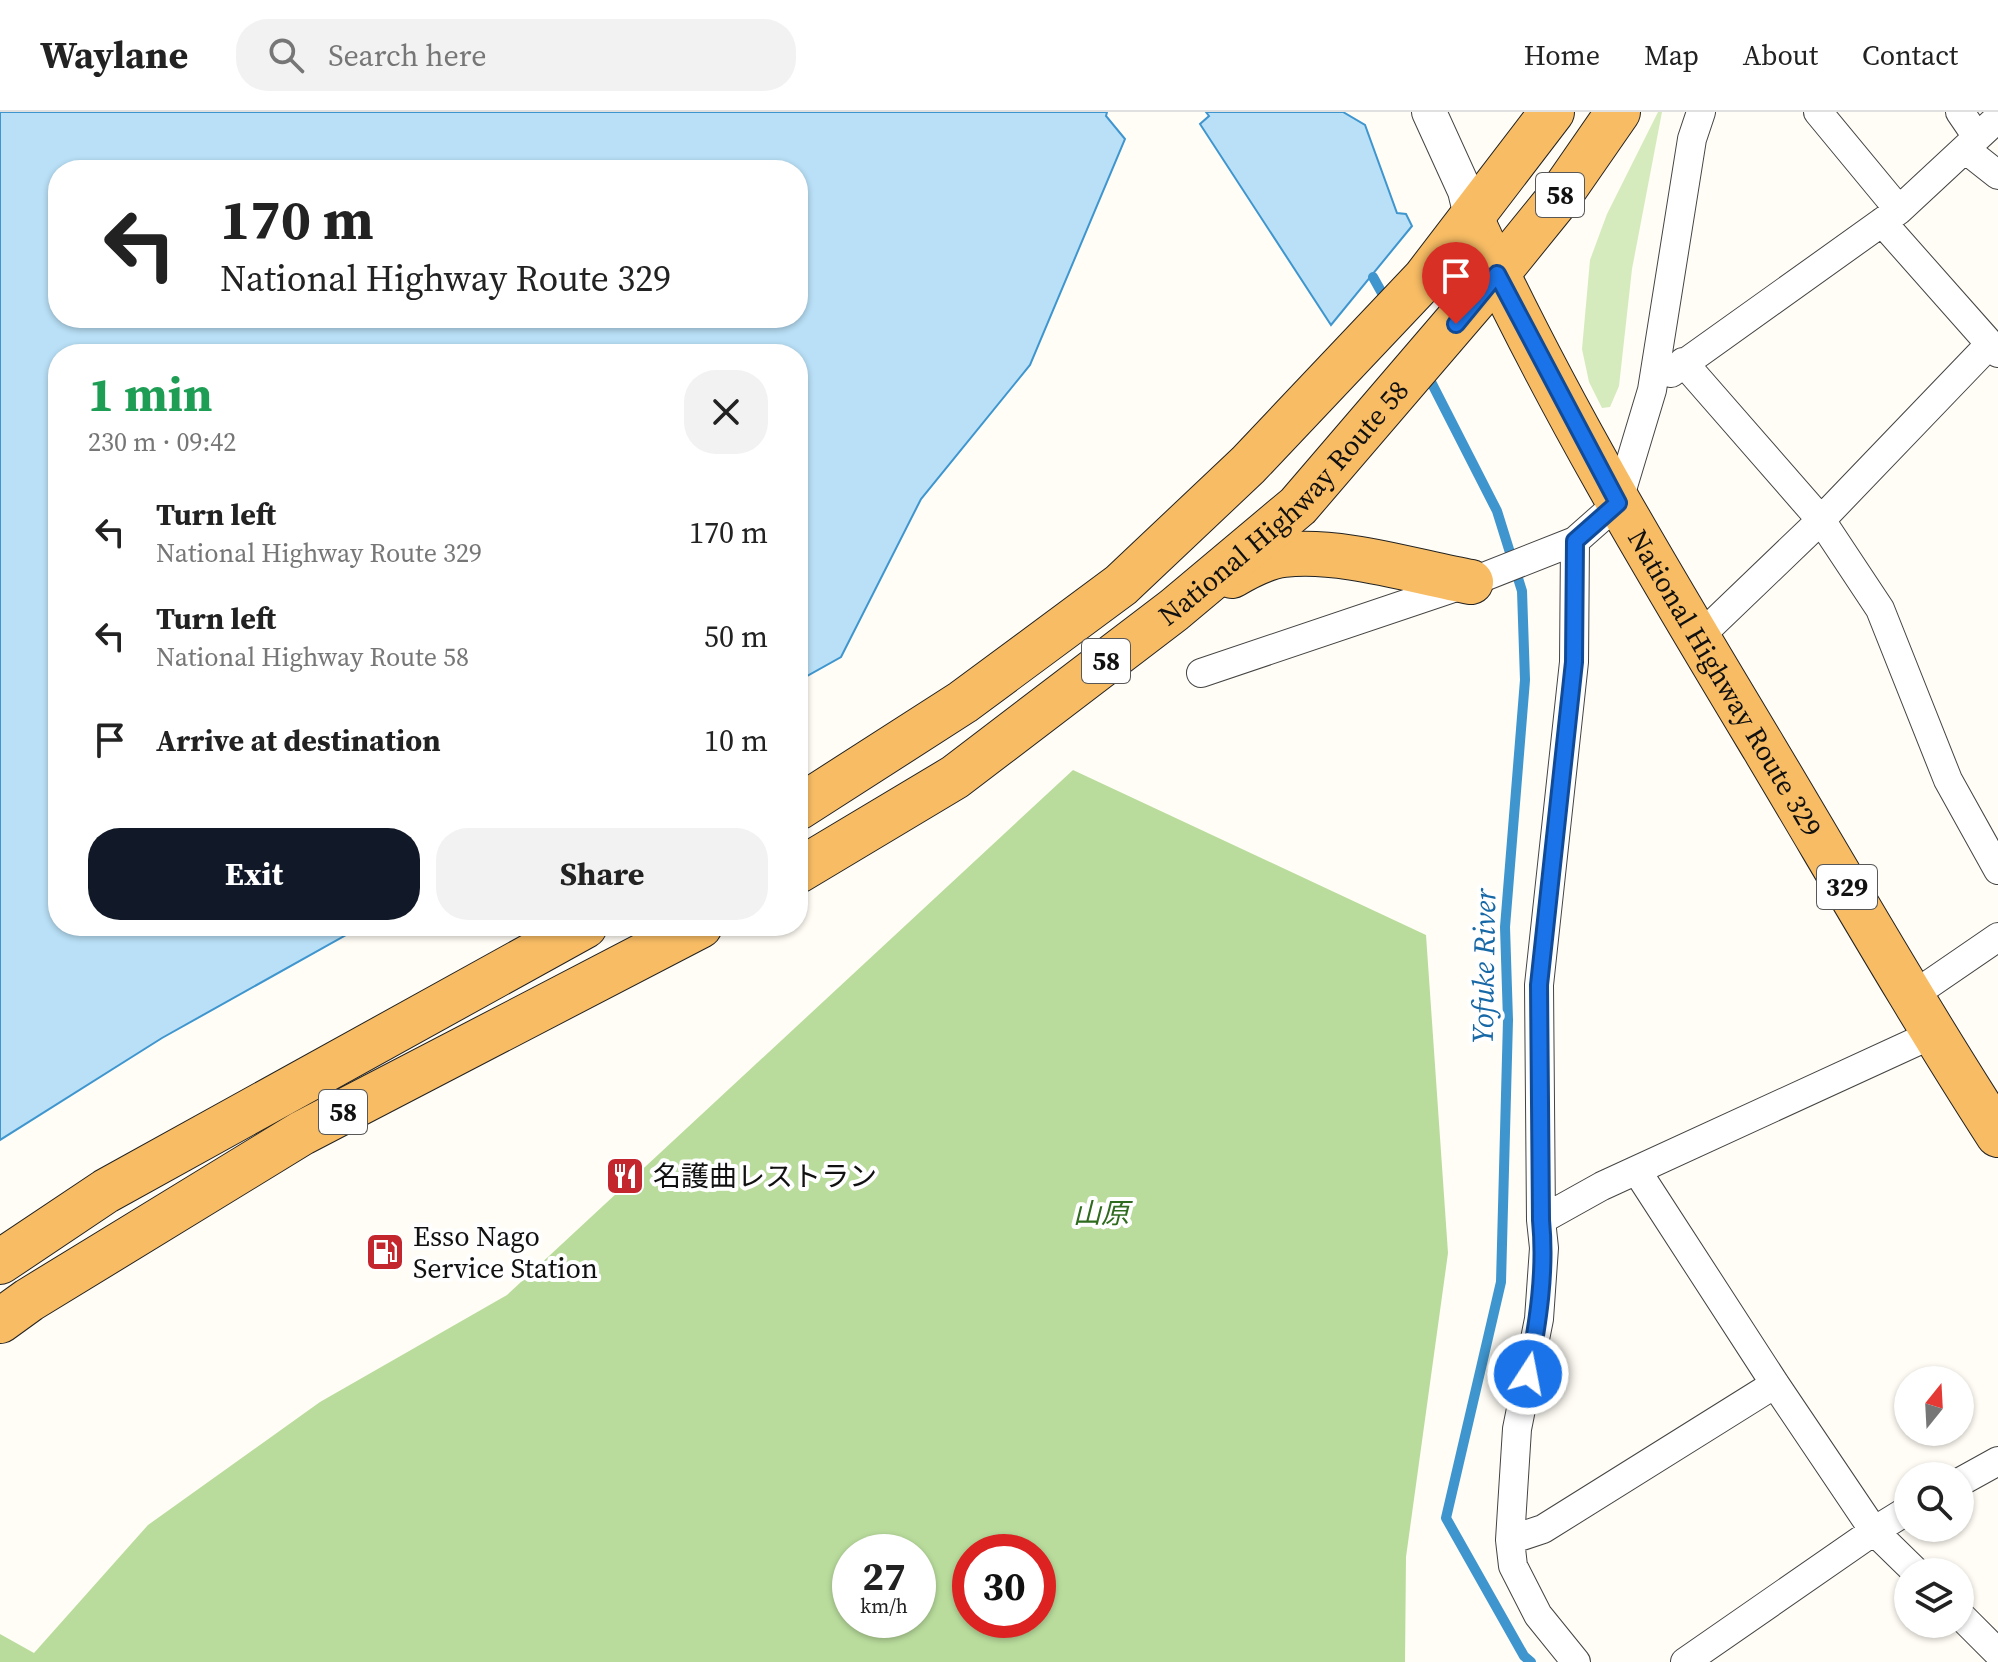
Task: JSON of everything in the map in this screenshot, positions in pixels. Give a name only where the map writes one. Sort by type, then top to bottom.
[{"type":"highway","name":"National Highway Route 58","points":[[808,802],[963,702],[1121,585],[1248,465],[1425,278],[1552,112]]},
{"type":"highway","name":"National Highway Route 58","points":[[808,865],[955,777],[1174,610],[1298,506],[1497,274],[1557,200],[1618,112]]},
{"type":"highway","name":"National Highway Route 329","points":[[1472,220],[1497,274],[1618,503],[1933,1034],[1998,1135]]},
{"type":"highway","points":[[1174,610],[1246,567],[1283,555],[1345,557],[1471,582]]},
{"type":"highway","name":"58","points":[[0,1262],[106,1191],[567,936]]},
{"type":"highway","name":"58","points":[[0,1321],[29,1300],[302,1133],[681,936]]},
{"type":"street","points":[[1429,112],[1465,191],[1472,220]]},
{"type":"street","points":[[1201,673],[1471,582],[1575,541],[1618,503],[1652,390],[1692,139],[1701,112]]},
{"type":"street","points":[[1698,638],[1994,349],[1890,216],[1818,112]]},
{"type":"street","points":[[1960,112],[1980,135],[1998,175]]},
{"type":"street","points":[[1652,390],[1683,362],[1890,216],[1980,135]]},
{"type":"street","points":[[1683,362],[1821,520],[1880,609],[1948,780],[1998,870]]},
{"type":"street","points":[[1575,541],[1574,662],[1539,985],[1541,1220],[1544,1248],[1539,1319],[1517,1429],[1510,1540],[1513,1566],[1538,1615],[1576,1662]]},
{"type":"street","points":[[1912,996],[1998,937]]},
{"type":"street","points":[[1541,1220],[1602,1186],[1933,1034]]},
{"type":"street","points":[[1637,1171],[1874,1531],[1902,1558]]},
{"type":"street","points":[[1510,1540],[1543,1529],[1775,1384]]},
{"type":"street","points":[[1974,1474],[1998,1461]]},
{"type":"street","points":[[1685,1662],[1894,1519]]},
{"type":"street","points":[[1974,1629],[1998,1653]]},
{"type":"green space","points":[[1658,112],[1662,112],[1632,269],[1619,386],[1610,407],[1602,408],[1589,382],[1582,349],[1590,260],[1607,214]]},
{"type":"green space","name":"山原","points":[[1073,770],[1426,935],[1448,1253],[1406,1557],[1405,1662],[0,1662],[0,1634],[34,1653],[148,1525],[320,1402],[507,1295]]},
{"type":"water","points":[[0,112],[1107,112],[1106,116],[1125,139],[1030,365],[921,499],[841,657],[808,675],[808,344],[48,344],[48,936],[344,936],[162,1038],[0,1140]]},
{"type":"water","points":[[1206,112],[1343,112],[1365,125],[1397,213],[1406,214],[1412,226],[1331,325],[1200,124],[1209,116]]},
{"type":"waterway","name":"Yofuke River","points":[[1373,277],[1387,302]]},
{"type":"waterway","name":"Yofuke River","points":[[1426,372],[1497,511],[1522,591],[1525,680],[1505,927],[1508,1020],[1501,1282],[1446,1518],[1524,1656],[1531,1662]]},
{"type":"place","name":"名護曲レストラン","points":[[625,1176]]},
{"type":"place","name":"Esso Nago Service Station","points":[[385,1252]]},
{"type":"route","points":[[1456,324],[1497,274],[1618,503],[1575,541],[1574,662],[1539,985],[1541,1220],[1544,1248],[1539,1319],[1528,1374]]}]
